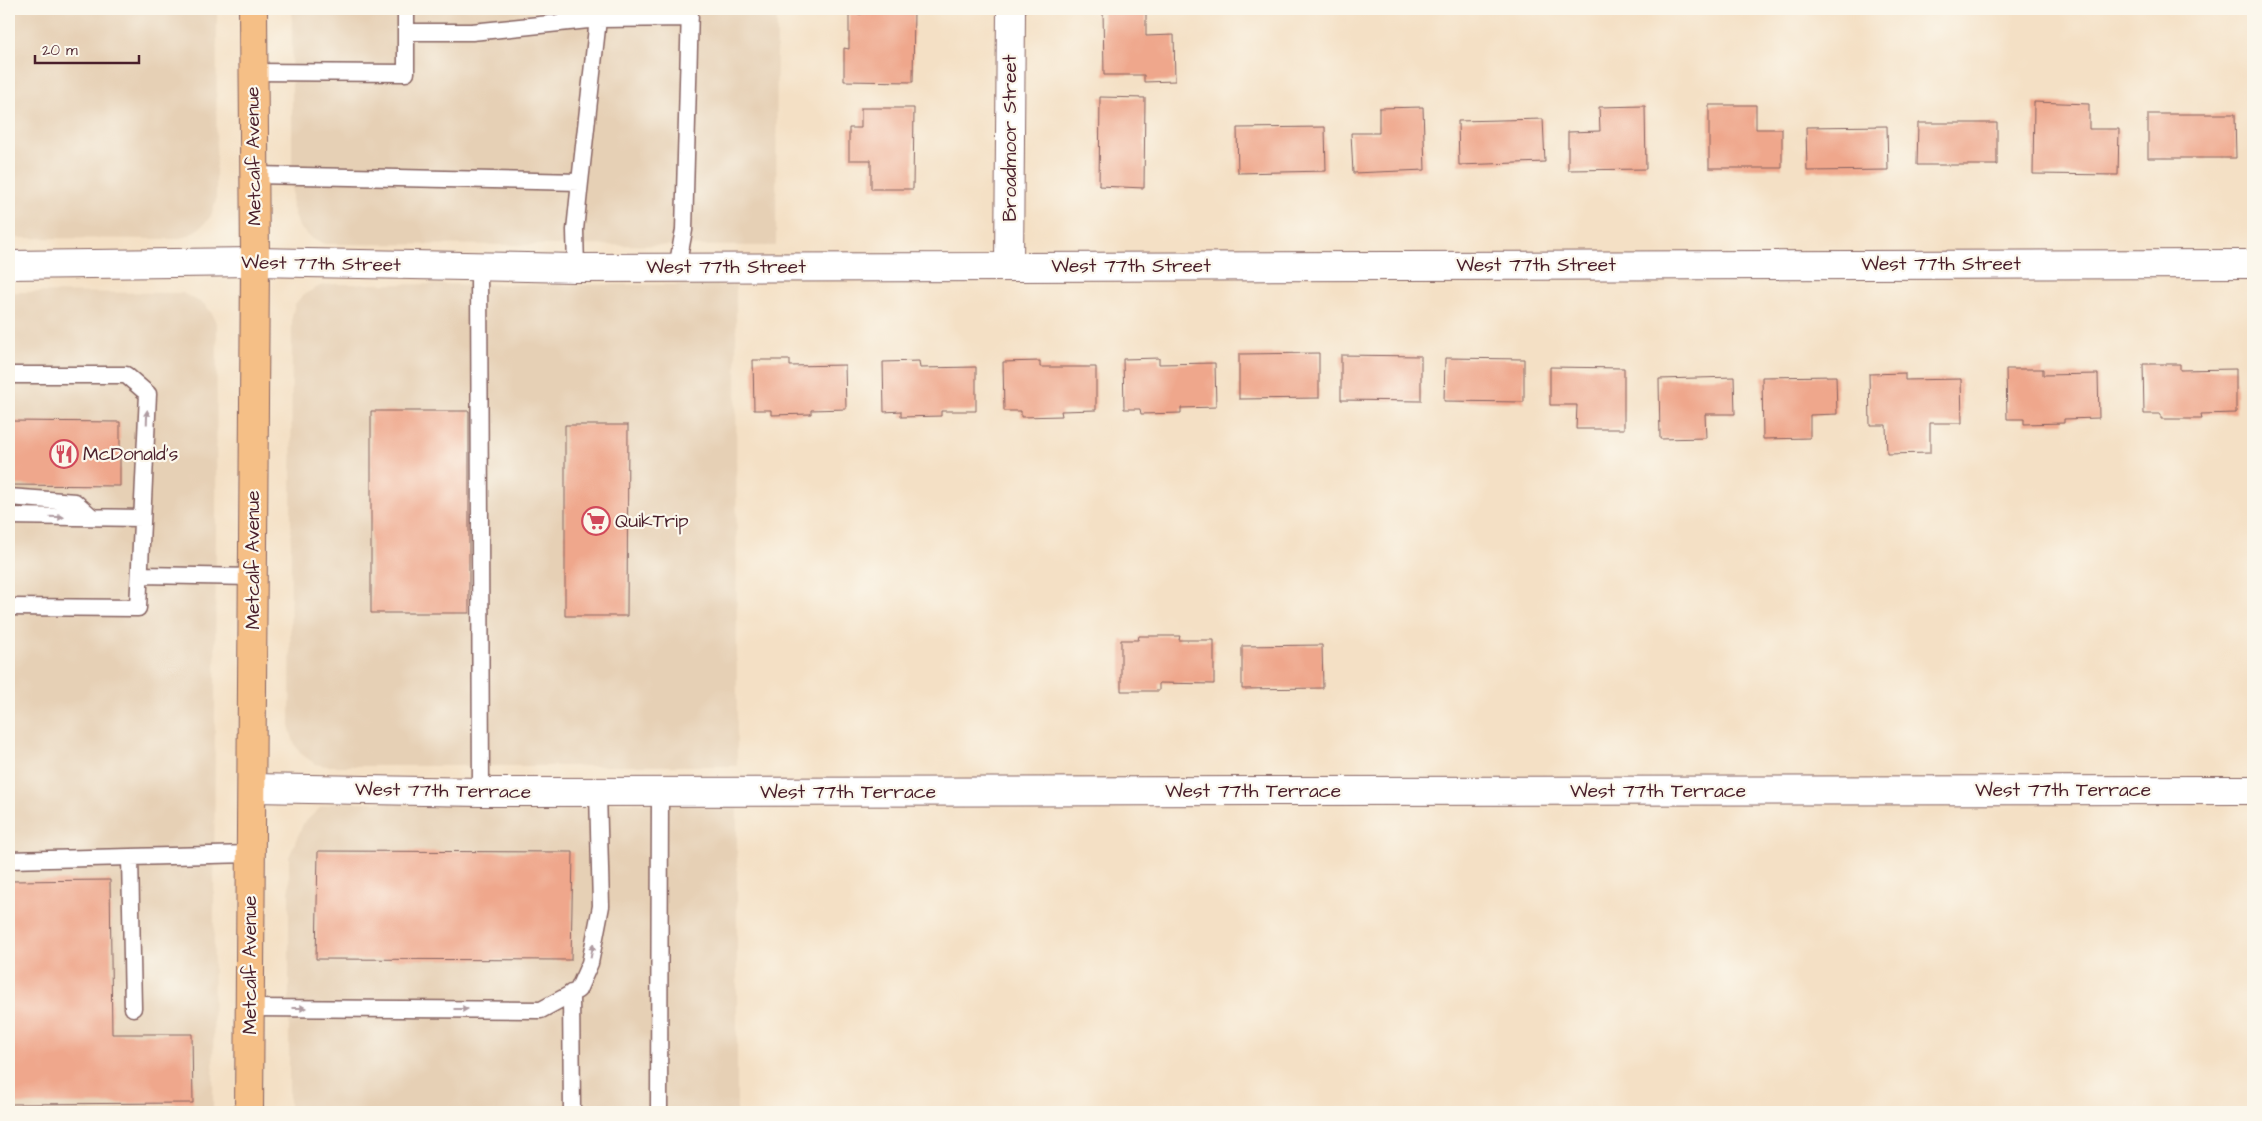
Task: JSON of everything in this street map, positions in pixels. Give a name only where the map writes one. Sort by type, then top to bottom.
[{"type":"main road","name":"Metcalf Avenue","points":[[249,1112],[255,262],[253,9]]},
{"type":"street","name":"Broadmoor Street","points":[[1009,266],[1011,9]]},
{"type":"street","name":"West 77th Street","points":[[9,265],[255,262],[479,267],[677,268],[2253,264]]},
{"type":"street","name":"West 77th Terrace","points":[[252,788],[481,792],[2253,790]]},
{"type":"lane","points":[[252,72],[406,73],[406,9]]},
{"type":"lane","points":[[406,32],[472,32],[598,14],[690,14],[684,230],[677,268]]},
{"type":"lane","points":[[576,268],[575,230],[598,14]]},
{"type":"lane","points":[[255,175],[580,182]]},
{"type":"lane","points":[[479,267],[481,792]]},
{"type":"lane","points":[[9,375],[126,375],[148,394],[138,608],[9,607]]},
{"type":"lane","points":[[9,497],[75,502],[92,517]]},
{"type":"lane","points":[[9,516],[142,518]]},
{"type":"lane","points":[[141,575],[253,577]]},
{"type":"lane","points":[[250,1008],[541,1010],[578,990],[590,963],[600,906],[598,792]]},
{"type":"lane","points":[[659,1112],[660,792]]},
{"type":"lane","points":[[9,860],[251,854]]},
{"type":"lane","points":[[130,857],[132,1008]]},
{"type":"lane","points":[[571,993],[572,1112]]},
{"type":"shaded area","points":[[9,9],[217,9],[216,200],[211,216],[202,226],[188,236],[175,239],[9,238]]},
{"type":"shaded area","points":[[292,9],[777,9],[776,246],[325,244],[312,239],[299,227],[292,205]]},
{"type":"shaded area","points":[[333,284],[736,285],[737,766],[327,766],[315,764],[300,753],[294,743],[290,729],[292,316],[295,304],[303,295],[320,286]]},
{"type":"shaded area","points":[[9,292],[182,293],[204,304],[213,315],[217,326],[213,1112],[9,1112]]},
{"type":"shaded area","points":[[336,802],[737,803],[737,1112],[289,1112],[289,857],[303,824],[321,807]]},
{"type":"building","points":[[862,9],[914,9],[913,82],[844,81],[844,48],[849,49],[849,14],[862,14]]},
{"type":"building","points":[[1103,9],[1146,9],[1146,36],[1174,35],[1175,81],[1144,82],[1144,75],[1104,75]]},
{"type":"building","points":[[1100,97],[1145,98],[1144,188],[1099,186]]},
{"type":"building","points":[[2034,102],[2089,104],[2089,129],[2119,129],[2118,175],[2033,174]]},
{"type":"building","points":[[1709,105],[1756,105],[1756,129],[1782,129],[1782,168],[1709,168]]},
{"type":"building","points":[[1645,106],[1646,169],[1568,170],[1568,132],[1600,131],[1599,107]]},
{"type":"building","points":[[1423,107],[1425,170],[1353,173],[1351,133],[1379,133],[1379,108]]},
{"type":"building","points":[[861,108],[914,108],[913,189],[871,189],[871,160],[849,160],[849,128],[861,128]]},
{"type":"building","points":[[2148,114],[2235,114],[2236,158],[2148,158]]},
{"type":"building","points":[[1543,119],[1545,162],[1459,165],[1458,121]]},
{"type":"building","points":[[1918,123],[1997,123],[1997,165],[1917,165]]},
{"type":"building","points":[[1887,126],[1888,170],[1807,171],[1806,127]]},
{"type":"building","points":[[1325,127],[1326,171],[1238,173],[1237,128]]},
{"type":"building","points":[[1319,353],[1319,398],[1239,399],[1239,354]]},
{"type":"building","points":[[1341,355],[1421,356],[1421,401],[1341,400]]},
{"type":"building","points":[[1159,358],[1159,364],[1215,363],[1216,407],[1181,408],[1181,413],[1141,414],[1140,409],[1124,409],[1123,359]]},
{"type":"building","points":[[1445,358],[1524,359],[1524,402],[1444,401]]},
{"type":"building","points":[[753,360],[790,360],[790,366],[845,365],[846,409],[811,410],[811,414],[771,415],[771,410],[754,410]]},
{"type":"building","points":[[919,361],[920,368],[976,367],[976,411],[941,411],[941,416],[901,417],[901,411],[884,412],[883,362]]},
{"type":"building","points":[[1040,361],[1040,367],[1096,367],[1096,410],[1061,411],[1062,416],[1021,417],[1021,411],[1004,411],[1003,362]]},
{"type":"building","points":[[2143,364],[2180,364],[2180,370],[2236,369],[2236,413],[2201,414],[2202,419],[2161,419],[2161,414],[2144,414]]},
{"type":"building","points":[[1550,367],[1624,368],[1624,429],[1576,429],[1577,405],[1550,405]]},
{"type":"building","points":[[2006,369],[2043,369],[2043,375],[2098,374],[2099,418],[2064,419],[2064,423],[2024,424],[2024,419],[2007,419]]},
{"type":"building","points":[[1905,373],[1905,380],[1961,379],[1962,423],[1930,423],[1930,453],[1887,454],[1886,425],[1870,425],[1869,374]]},
{"type":"building","points":[[1836,376],[1837,414],[1810,415],[1810,438],[1763,439],[1762,377]]},
{"type":"building","points":[[1734,377],[1735,414],[1705,414],[1706,438],[1660,439],[1659,379]]},
{"type":"building","points":[[371,411],[469,411],[469,613],[371,613]]},
{"type":"building","name":"McDonald's","points":[[9,421],[120,422],[120,486],[9,485]]},
{"type":"building","name":"QuikTrip","points":[[565,425],[628,425],[627,616],[565,616]]},
{"type":"building","points":[[1139,636],[1180,636],[1179,640],[1214,640],[1214,684],[1159,683],[1159,691],[1121,691],[1121,640],[1138,640]]},
{"type":"building","points":[[1322,645],[1323,688],[1242,689],[1242,646]]},
{"type":"building","points":[[318,851],[573,852],[571,960],[316,959]]},
{"type":"building","points":[[110,880],[112,1034],[192,1034],[193,1103],[9,1104],[9,881]]},
{"type":"place","name":"McDonald's","points":[[64,454]]},
{"type":"place","name":"QuikTrip","points":[[596,521]]}]
